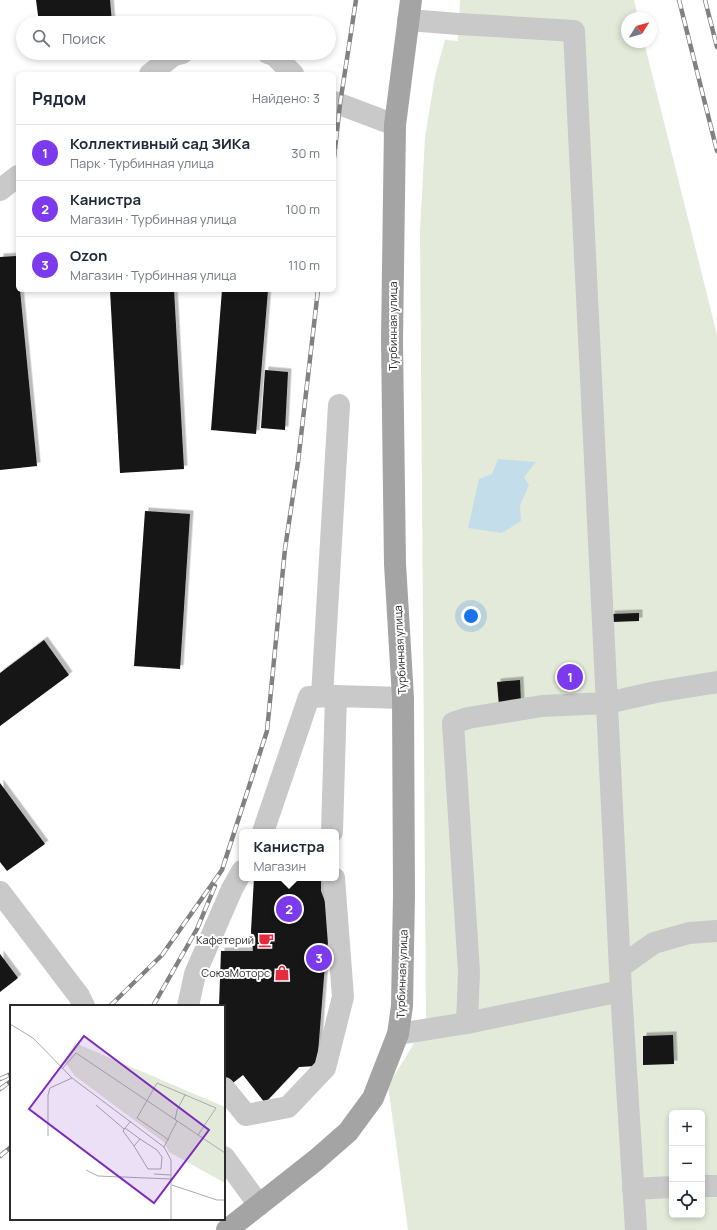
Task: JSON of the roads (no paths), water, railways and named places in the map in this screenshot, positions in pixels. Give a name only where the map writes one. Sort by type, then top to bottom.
[{"type":"main road","name":"Турбинная улица","points":[[227,1225],[259,1205],[316,1160],[348,1132],[373,1098],[398,1034],[402,1006],[404,895],[403,698],[396,564],[392,357],[395,125],[409,10]]},
{"type":"lane","points":[[409,10],[459,24],[574,31],[621,991],[636,1230]]},
{"type":"lane","points":[[153,72],[168,60]]},
{"type":"lane","points":[[279,60],[291,72]]},
{"type":"lane","points":[[336,103],[395,125]]},
{"type":"lane","points":[[0,190],[16,178]]},
{"type":"lane","points":[[332,829],[329,696],[339,405]]},
{"type":"lane","points":[[467,1023],[469,972],[453,723],[468,718],[542,706],[607,703],[656,692],[717,682]]},
{"type":"lane","points":[[264,829],[309,696],[403,698]]},
{"type":"lane","points":[[188,1005],[195,974],[239,876]]},
{"type":"lane","points":[[225,1089],[246,1115],[288,1107],[325,1068],[343,997],[334,881]]},
{"type":"lane","points":[[0,892],[79,996],[84,1005]]},
{"type":"lane","points":[[620,967],[654,943],[689,934],[717,931]]},
{"type":"lane","points":[[398,1034],[467,1023],[621,991]]},
{"type":"lane","points":[[225,1158],[259,1205]]},
{"type":"lane","points":[[705,1186],[717,1186]]},
{"type":"lane","points":[[633,1189],[669,1187]]},
{"type":"water","points":[[498,459],[536,462],[524,477],[529,485],[520,505],[521,521],[502,533],[468,528],[479,479],[492,474]]},
{"type":"railway","points":[[336,140],[356,0]]},
{"type":"railway","points":[[679,0],[717,151]]},
{"type":"railway","points":[[705,0],[717,47]]},
{"type":"railway","points":[[111,1005],[162,955],[222,870],[267,731],[285,549],[298,462],[318,292]]},
{"type":"railway","points":[[154,1005],[197,929],[215,886]]},
{"type":"railway","points":[[0,1079],[10,1074]]},
{"type":"railway","points":[[0,1089],[10,1082]]},
{"type":"railway","points":[[0,1156],[10,1148]]},
{"type":"place","name":"Коллективный сад ЗИКа","points":[[570,677]]},
{"type":"place","name":"Канистра","points":[[289,909]]},
{"type":"place","name":"Кафетерий","points":[[266,940]]},
{"type":"place","name":"Ozon","points":[[319,958]]},
{"type":"place","name":"СоюзМоторс","points":[[282,973]]}]
